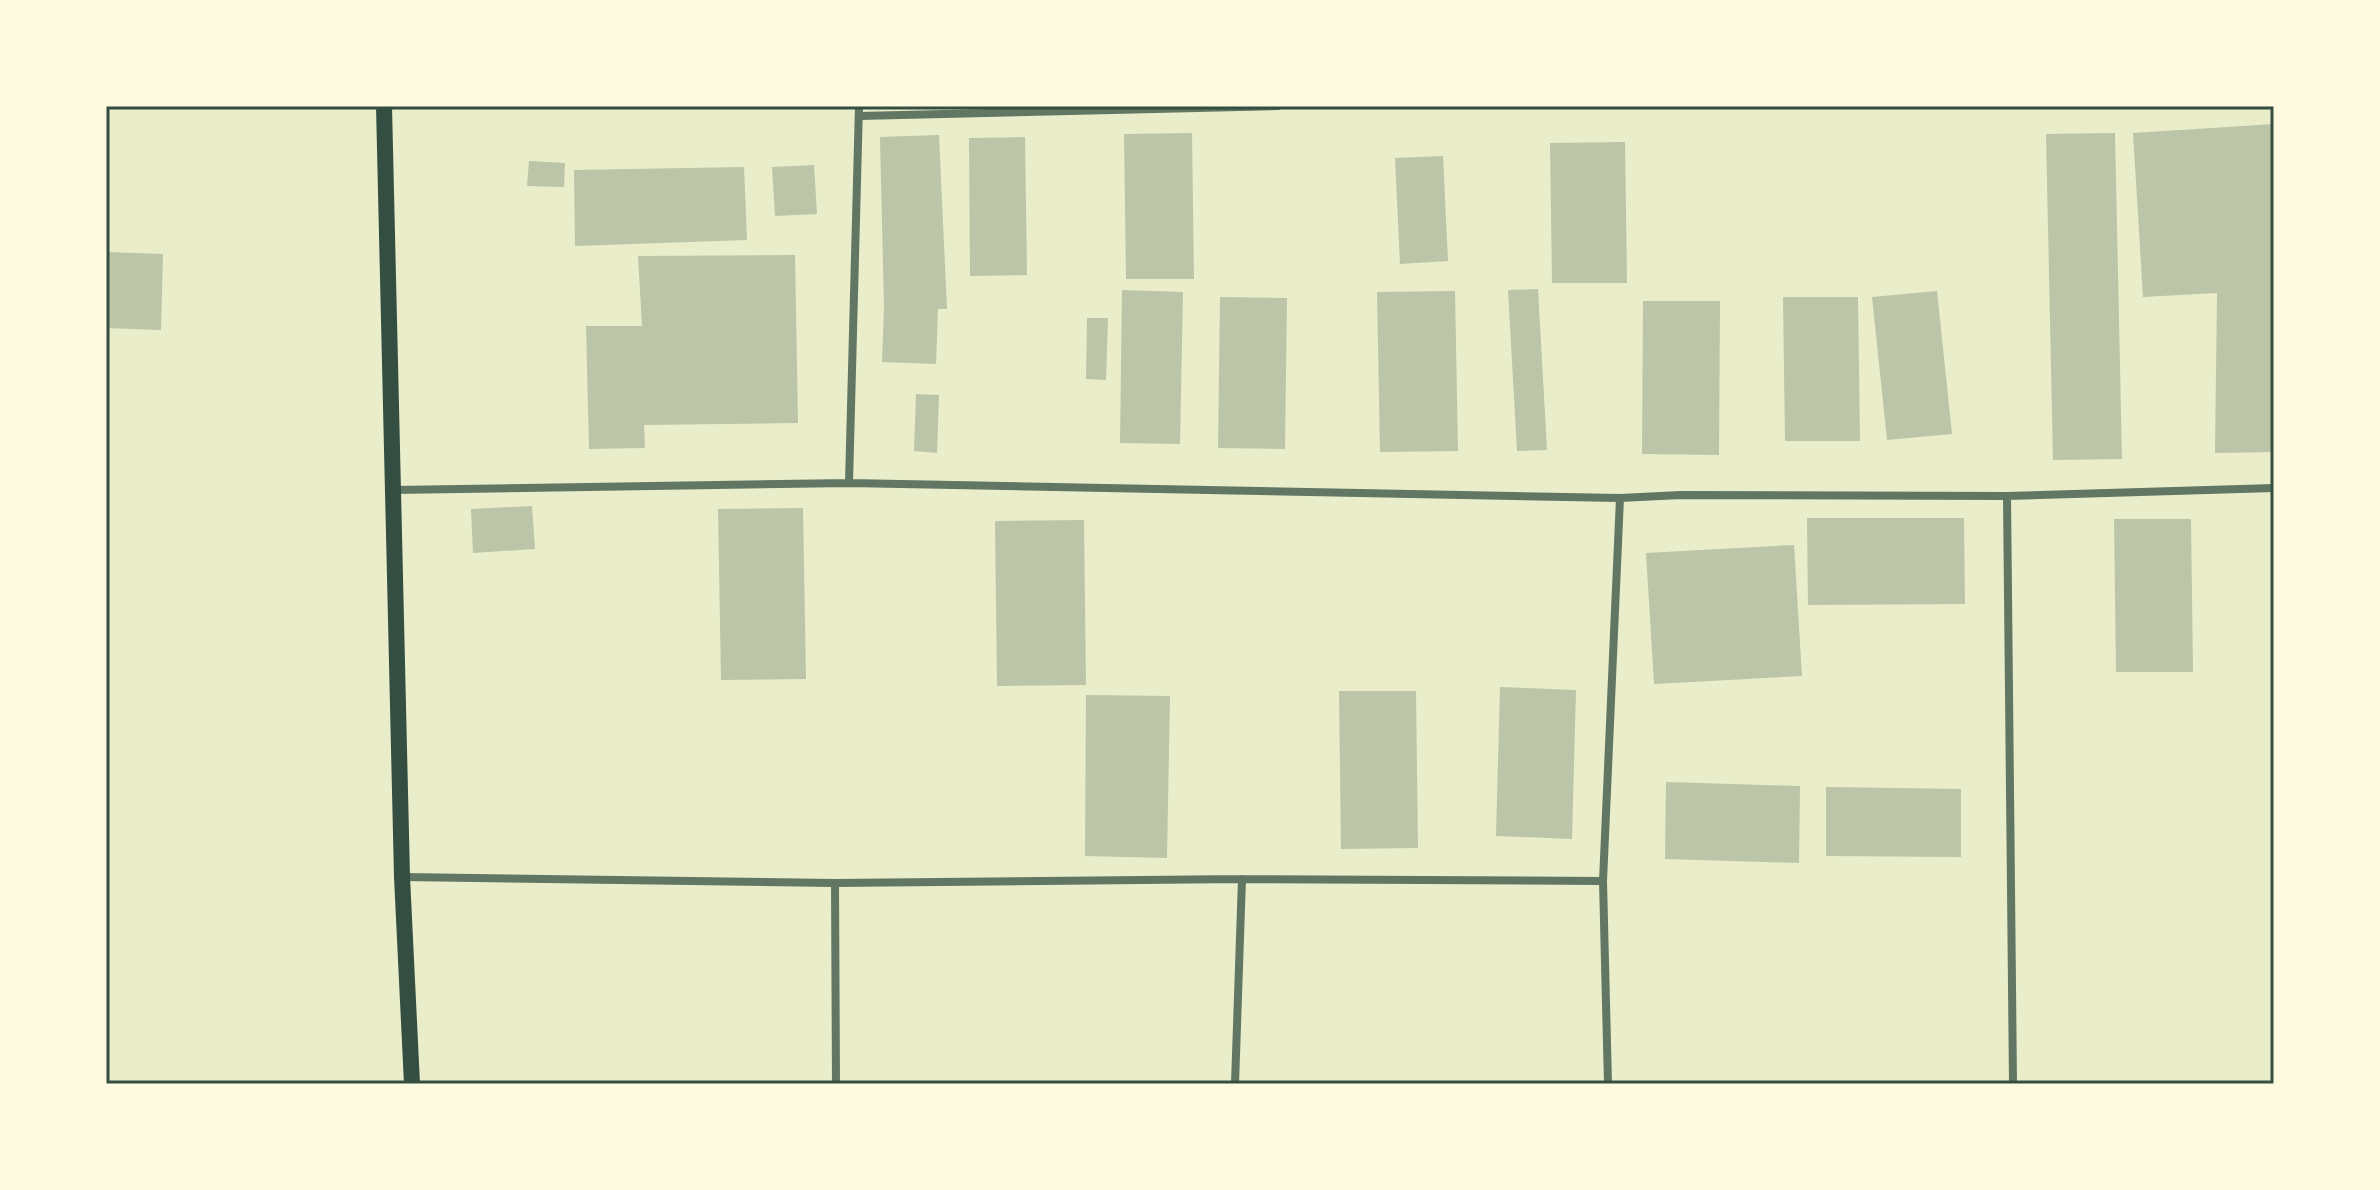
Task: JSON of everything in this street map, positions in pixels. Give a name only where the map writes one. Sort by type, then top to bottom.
[{"type":"main road","points":[[384,106],[402,877],[412,1084]]},
{"type":"street","points":[[849,483],[859,111],[1278,106]]},
{"type":"street","points":[[392,490],[849,483],[1620,498],[1681,495],[2007,496],[2274,488]]},
{"type":"street","points":[[2007,496],[2013,1084]]},
{"type":"street","points":[[1608,1084],[1603,881],[1620,498]]},
{"type":"street","points":[[402,877],[835,883],[1242,879],[1603,881]]},
{"type":"street","points":[[1235,1084],[1242,879]]},
{"type":"street","points":[[835,883],[836,1084]]},
{"type":"building","points":[[2274,124],[2274,452],[2215,453],[2217,293],[2143,297],[2133,133]]},
{"type":"building","points":[[1192,133],[1194,279],[1126,279],[1124,134]]},
{"type":"building","points":[[2115,133],[2122,459],[2053,460],[2046,134]]},
{"type":"building","points":[[939,135],[947,309],[938,309],[936,364],[882,362],[884,307],[880,137]]},
{"type":"building","points":[[1025,137],[1027,275],[970,276],[969,138]]},
{"type":"building","points":[[1625,142],[1627,283],[1552,283],[1550,143]]},
{"type":"building","points":[[1443,156],[1448,261],[1400,264],[1395,158]]},
{"type":"building","points":[[529,161],[565,163],[564,187],[527,186]]},
{"type":"building","points":[[814,165],[817,214],[775,216],[772,167]]},
{"type":"building","points":[[744,167],[747,240],[575,246],[574,170]]},
{"type":"building","points":[[106,252],[163,254],[161,330],[106,328]]},
{"type":"building","points":[[795,255],[798,423],[644,425],[645,448],[589,449],[586,326],[642,326],[638,256]]},
{"type":"building","points":[[1538,289],[1547,450],[1517,451],[1508,290]]},
{"type":"building","points":[[1122,290],[1183,292],[1180,444],[1120,443]]},
{"type":"building","points":[[1455,291],[1458,451],[1380,452],[1377,292]]},
{"type":"building","points":[[1937,291],[1952,434],[1887,440],[1872,297]]},
{"type":"building","points":[[1220,297],[1287,298],[1285,449],[1218,448]]},
{"type":"building","points":[[1783,297],[1858,297],[1860,441],[1785,441]]},
{"type":"building","points":[[1643,301],[1720,301],[1719,455],[1642,454]]},
{"type":"building","points":[[1087,318],[1108,318],[1106,380],[1086,379]]},
{"type":"building","points":[[916,394],[939,395],[937,453],[914,451]]},
{"type":"building","points":[[532,506],[535,549],[473,553],[471,509]]},
{"type":"building","points":[[803,508],[806,679],[721,680],[718,509]]},
{"type":"building","points":[[1807,518],[1964,518],[1965,604],[1808,605]]},
{"type":"building","points":[[2114,519],[2191,519],[2193,672],[2116,672]]},
{"type":"building","points":[[1084,520],[1086,685],[997,686],[995,521]]},
{"type":"building","points":[[1794,545],[1802,676],[1654,684],[1646,553]]},
{"type":"building","points":[[1500,687],[1576,690],[1572,839],[1496,836]]},
{"type":"building","points":[[1339,691],[1416,691],[1418,848],[1341,849]]},
{"type":"building","points":[[1086,695],[1170,696],[1167,858],[1085,856]]},
{"type":"building","points":[[1666,782],[1800,786],[1799,863],[1665,859]]},
{"type":"building","points":[[1826,787],[1961,789],[1961,857],[1826,856]]}]
